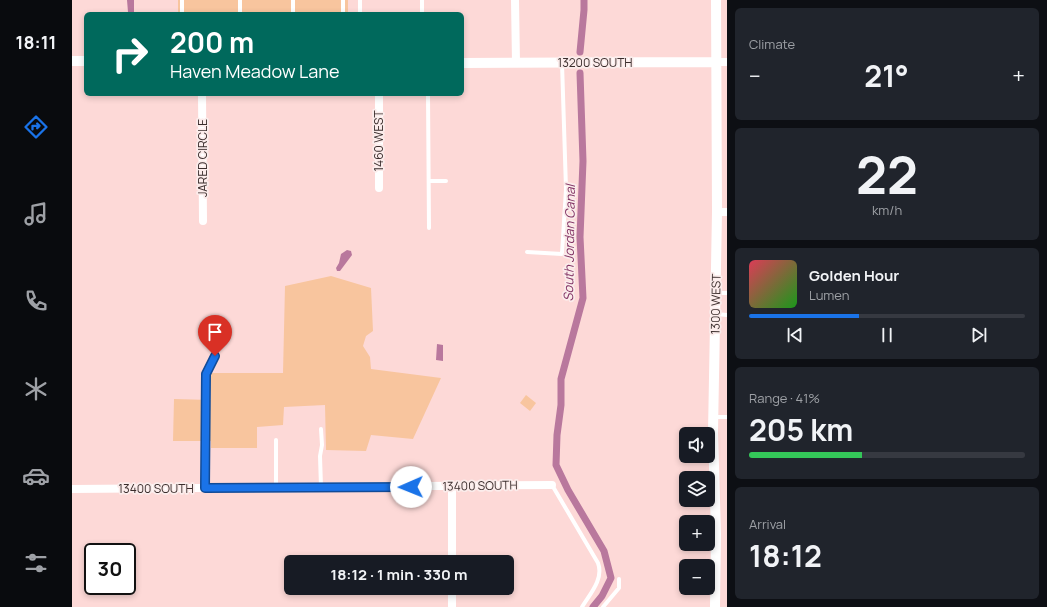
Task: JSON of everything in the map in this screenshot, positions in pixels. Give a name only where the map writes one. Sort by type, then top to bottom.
[{"type":"street","points":[[515,0],[516,63]]},
{"type":"street","name":"1300 WEST","points":[[715,607],[714,417],[716,293],[722,212],[716,62],[716,0]]},
{"type":"street","points":[[72,61],[84,60]]},
{"type":"street","name":"13200 SOUTH","points":[[464,63],[727,62]]},
{"type":"street","name":"JARED CIRCLE","points":[[202,96],[203,221]]},
{"type":"street","name":"1460 WEST","points":[[379,96],[379,188]]},
{"type":"street","points":[[205,488],[206,374],[215,356]]},
{"type":"street","name":"13400 SOUTH","points":[[72,489],[552,485]]},
{"type":"street","points":[[452,486],[452,555]]},
{"type":"street","points":[[452,595],[452,607]]},
{"type":"lane","points":[[182,0],[182,12]]},
{"type":"lane","points":[[240,0],[240,12]]},
{"type":"lane","points":[[293,0],[293,12]]},
{"type":"lane","points":[[343,0],[343,12]]},
{"type":"lane","points":[[360,0],[360,12]]},
{"type":"lane","points":[[422,0],[422,12]]},
{"type":"lane","points":[[527,252],[562,254],[566,189],[562,63]]},
{"type":"lane","points":[[428,96],[429,228]]},
{"type":"lane","points":[[429,181],[446,181]]},
{"type":"lane","points":[[716,293],[727,293]]},
{"type":"lane","points":[[716,314],[727,315]]},
{"type":"lane","points":[[714,417],[727,417]]},
{"type":"lane","points":[[321,429],[321,488]]},
{"type":"lane","points":[[276,440],[276,488]]},
{"type":"lane","points":[[552,485],[601,570],[599,580],[582,607]]},
{"type":"lane","points":[[603,607],[619,588],[619,579]]},
{"type":"shaded area","points":[[127,0],[134,0],[134,12],[128,12]]},
{"type":"shaded area","points":[[178,0],[348,0],[348,12],[178,12]]},
{"type":"shaded area","points":[[347,250],[351,251],[352,255],[340,271],[337,271],[336,268],[341,254]]},
{"type":"shaded area","points":[[331,276],[371,288],[373,331],[366,336],[363,346],[370,357],[371,369],[441,378],[413,439],[371,435],[366,451],[326,450],[325,405],[284,407],[283,425],[257,427],[257,448],[211,448],[211,441],[173,441],[174,399],[211,400],[210,373],[283,373],[285,286]]},
{"type":"shaded area","points":[[437,344],[443,345],[443,361],[436,360]]},
{"type":"shaded area","points":[[526,395],[536,403],[530,411],[520,403]]},
{"type":"waterway","name":"South Jordan Canal","points":[[580,52],[584,0]]},
{"type":"waterway","name":"South Jordan Canal","points":[[580,73],[583,161],[580,237],[583,298],[561,379],[561,405],[557,435],[556,465],[568,490],[604,551],[611,578],[602,596],[593,607]]},
{"type":"route","points":[[215,356],[206,374],[205,488],[411,487]]}]
